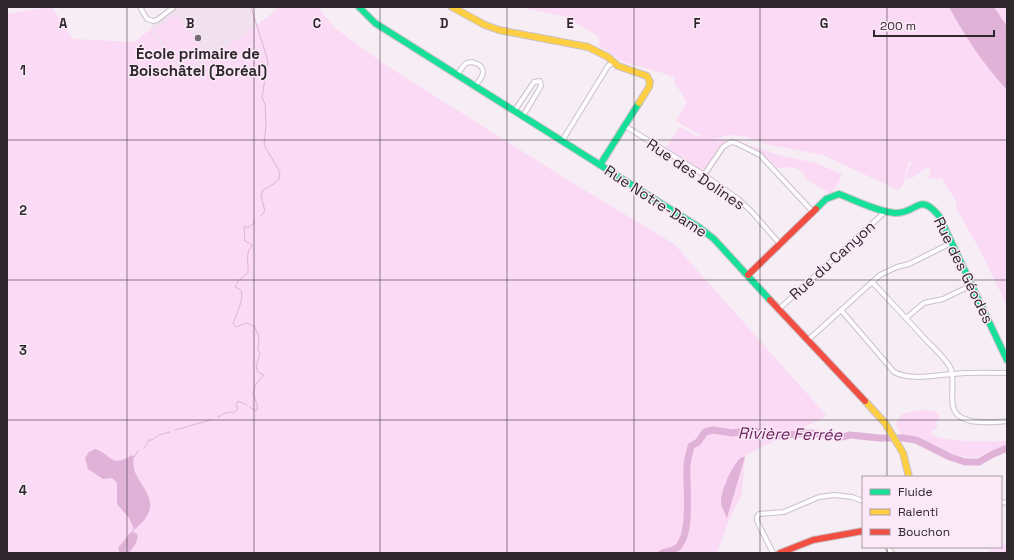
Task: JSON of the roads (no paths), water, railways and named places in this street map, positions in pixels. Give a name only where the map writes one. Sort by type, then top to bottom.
[{"type":"street","points":[[140,7],[148,19],[153,21],[157,20],[174,7]]},
{"type":"street","name":"Rue Notre-Dame","points":[[359,7],[375,23],[516,110],[523,116],[700,228],[714,239],[885,423],[903,453],[909,476]]},
{"type":"street","points":[[452,7],[485,25],[500,30],[588,47],[602,53],[627,69],[642,73],[649,79],[649,87],[600,165]]},
{"type":"street","points":[[562,141],[608,66],[614,62]]},
{"type":"street","points":[[457,75],[464,65],[468,63],[478,64],[483,71],[482,76],[475,86]]},
{"type":"street","points":[[516,110],[534,82],[540,81],[541,86],[523,116]]},
{"type":"street","name":"Rue des Dolines","points":[[625,126],[704,175],[738,199],[752,212],[780,244]]},
{"type":"street","points":[[704,175],[723,147],[731,142],[736,142],[760,155],[813,212]]},
{"type":"street","name":"Rue des Géodes","points":[[748,275],[826,199],[832,196],[839,194],[886,211],[899,213],[919,205],[929,204],[939,216],[1007,360]]},
{"type":"street","name":"Rue du Canyon","points":[[779,309],[886,211]]},
{"type":"street","points":[[808,340],[880,275],[889,270],[909,264],[951,243]]},
{"type":"street","points":[[872,282],[944,360],[954,379],[953,404],[954,411],[958,416],[972,421],[1007,421]]},
{"type":"street","points":[[906,318],[924,303],[943,299],[972,285]]},
{"type":"street","points":[[841,310],[894,372],[900,375],[1007,373]]},
{"type":"street","points":[[773,553],[757,521],[759,514],[784,512],[819,497],[834,495],[852,497],[862,501]]},
{"type":"street","points":[[780,553],[813,540],[862,531]]},
{"type":"waterway","points":[[251,7],[268,61],[262,97],[265,104],[266,124],[264,145],[280,172],[279,179],[263,190],[261,196],[265,211],[261,216]]},
{"type":"waterway","points":[[250,407],[256,411],[257,409],[253,393],[256,384],[264,375],[258,372],[256,366],[260,354],[258,349],[259,336],[254,326],[246,323],[236,327],[233,324],[242,295],[241,290],[235,287],[238,281],[248,273],[248,255],[250,248],[253,245],[245,241],[244,226],[248,228],[254,223],[254,220]]},
{"type":"waterway","points":[[218,417],[225,413],[233,413],[238,409],[236,405],[238,401],[247,405]]},
{"type":"waterway","points":[[175,430],[211,420]]},
{"type":"waterway","name":"Rivière Ferrée","points":[[662,553],[676,549],[683,539],[686,530],[688,508],[688,459],[691,446],[698,442],[705,432],[713,430],[733,433],[750,430],[776,436],[810,433],[842,437],[850,435],[879,438],[903,438],[916,440],[950,457],[965,462],[979,462],[1007,448]]},
{"type":"waterway","points":[[144,448],[149,440],[170,432]]},
{"type":"waterway","points":[[134,457],[138,451]]},
{"type":"waterway","points":[[132,533],[134,529]]},
{"type":"place","name":"École primaire de Boischâtel (Boréal)","points":[[198,38]]}]
